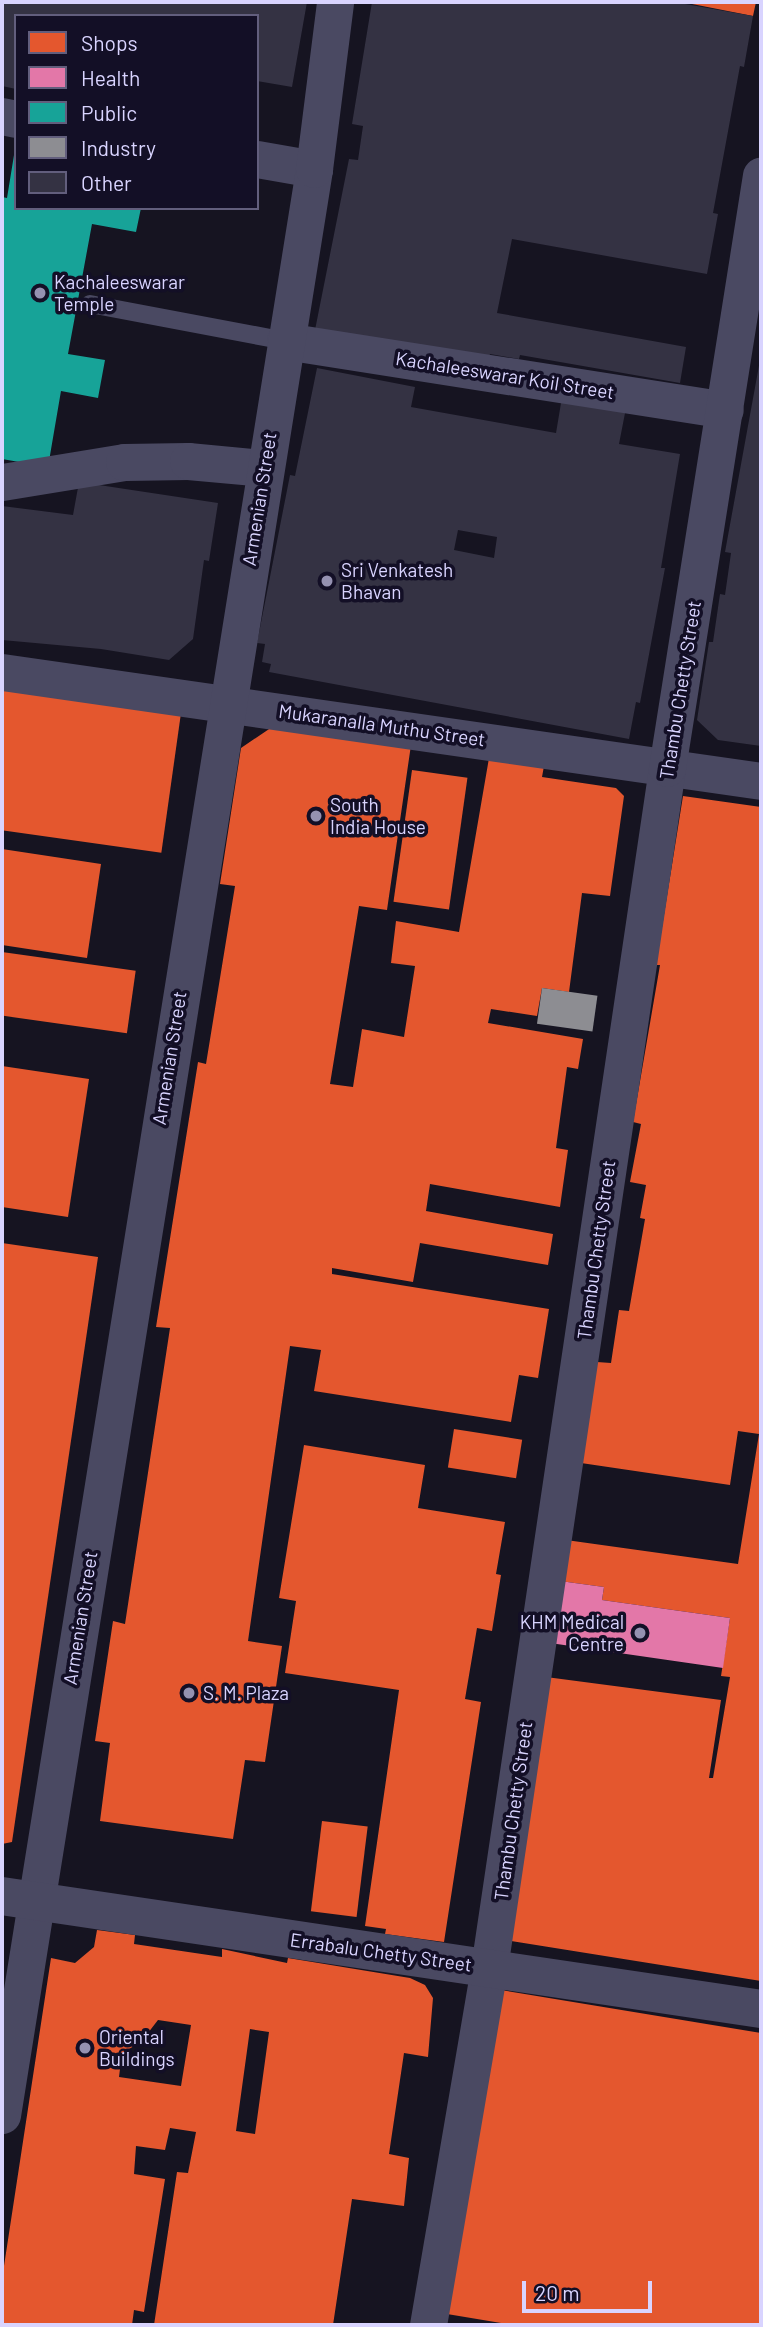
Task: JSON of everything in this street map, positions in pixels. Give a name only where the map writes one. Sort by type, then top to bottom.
[{"type":"street","name":"Armenian Street","points":[[2,2115],[19,1898],[226,702],[314,169],[335,2]]},
{"type":"street","points":[[259,159],[314,169]]},
{"type":"street","name":"Thambu Chetty Street","points":[[428,2325],[489,1968],[667,768],[761,175]]},
{"type":"street","name":"Kachaleeswarar Koil Street","points":[[285,341],[725,410]]},
{"type":"street","points":[[2,482],[124,462],[188,461],[264,468]]},
{"type":"street","name":"Mukaranalla Muthu Street","points":[[2,672],[226,702],[761,781]]},
{"type":"street","name":"Errabalu Chetty Street","points":[[19,1898],[761,2009]]},
{"type":"lane","points":[[90,304],[285,341]]},
{"type":"building: Shops","points":[[682,2],[756,2],[753,16]]},
{"type":"building: Shops","points":[[2,686],[181,711],[161,853],[2,830]]},
{"type":"building: Shops","points":[[278,723],[411,745],[387,910],[359,906],[330,1084],[353,1087],[362,1029],[404,1037],[415,966],[391,963],[396,921],[459,932],[489,758],[544,766],[542,777],[616,788],[624,796],[610,896],[582,893],[569,992],[542,988],[537,1016],[491,1009],[488,1023],[583,1039],[578,1069],[567,1067],[556,1148],[568,1150],[560,1207],[430,1184],[426,1211],[553,1234],[548,1265],[420,1243],[413,1282],[332,1268],[332,1274],[549,1309],[538,1378],[519,1375],[511,1422],[314,1391],[321,1350],[290,1346],[248,1641],[282,1646],[265,1762],[245,1760],[233,1839],[100,1821],[110,1743],[95,1741],[113,1621],[125,1624],[170,1328],[156,1327],[198,1062],[206,1064],[235,886],[220,884],[241,748]]},
{"type":"building: Shops","points":[[412,770],[467,778],[449,909],[393,902]]},
{"type":"building: Shops","points":[[683,796],[761,807],[761,1981],[505,1940],[546,1677],[721,1700],[709,1778],[713,1778],[730,1677],[721,1676],[730,1618],[602,1600],[604,1587],[560,1581],[566,1540],[738,1564],[759,1434],[738,1431],[730,1485],[581,1463],[597,1362],[611,1363],[619,1310],[629,1311],[645,1219],[640,1218],[646,1185],[630,1182],[641,1124],[633,1122],[660,965],[656,965]]},
{"type":"building: Shops","points":[[2,849],[101,864],[87,958],[2,945]]},
{"type":"building: Shops","points":[[2,952],[136,971],[127,1033],[2,1016]]},
{"type":"building: Shops","points":[[2,1066],[89,1079],[68,1217],[2,1207]]},
{"type":"building: Shops","points":[[2,1243],[98,1257],[12,1842],[2,1844]]},
{"type":"building: Shops","points":[[454,1429],[522,1440],[516,1478],[448,1468]]},
{"type":"building: Shops","points":[[304,1445],[425,1465],[418,1508],[505,1522],[496,1574],[501,1575],[492,1631],[477,1628],[465,1699],[481,1702],[444,1942],[385,1934],[386,1929],[365,1926],[399,1690],[285,1673],[296,1601],[279,1598]]},
{"type":"building: Shops","points":[[322,1821],[368,1827],[357,1917],[311,1911]]},
{"type":"building: Shops","points":[[97,1930],[135,1935],[134,1944],[222,1957],[222,1949],[287,1963],[288,1958],[410,1978],[425,1985],[433,1998],[428,2057],[404,2053],[389,2154],[409,2158],[404,2206],[352,2199],[333,2325],[154,2325],[177,2172],[188,2173],[196,2132],[170,2128],[165,2150],[136,2146],[134,2174],[165,2179],[144,2312],[134,2310],[132,2325],[2,2325],[2,2279],[51,1958],[75,1963],[94,1947]],"holes":[[[158,2020],[191,2025],[181,2086],[119,2077],[122,2053],[141,2042]],[[250,2029],[269,2032],[255,2134],[236,2131]]]},
{"type":"building: Shops","points":[[501,1990],[761,2033],[761,2325],[513,2325],[447,2314]]},
{"type":"building: Health","name":"KHM Medical Centre","points":[[560,1581],[604,1587],[602,1600],[730,1618],[723,1668],[550,1643]]},
{"type":"building: Public","name":"Kachaleeswarar Temple","points":[[14,155],[14,210],[141,210],[136,232],[92,224],[68,354],[105,360],[98,398],[61,391],[48,467],[2,459],[2,197],[7,198]]},
{"type":"building: Industry","points":[[542,988],[597,996],[592,1031],[537,1024]]},
{"type":"building: Other","points":[[2,2],[307,2],[292,87],[259,81],[259,14],[14,14],[14,89],[2,86]]},
{"type":"building: Other","points":[[372,2],[674,2],[753,16],[744,67],[740,66],[713,213],[718,214],[707,274],[512,239],[497,313],[686,347],[680,383],[520,355],[519,359],[490,354],[489,357],[315,330],[349,159],[358,160],[363,126],[352,124]]},
{"type":"building: Other","points":[[760,360],[761,746],[718,740],[697,720],[709,642],[713,642],[720,594],[725,595],[731,553],[725,552]]},
{"type":"building: Other","points":[[317,368],[415,387],[411,407],[556,433],[562,397],[626,408],[619,444],[680,454],[661,568],[665,568],[640,703],[636,702],[629,739],[269,672],[271,664],[262,662],[265,644],[257,643],[290,475],[295,476]],"holes":[[[458,530],[497,537],[494,558],[454,550]]]},
{"type":"building: Other","points":[[79,482],[218,503],[209,561],[204,560],[193,639],[169,660],[101,649],[2,640],[2,506],[73,515]]},
{"type":"place","name":"Kachaleeswarar Temple","points":[[40,293]]},
{"type":"place","name":"Sri Venkatesh Bhavan","points":[[327,581]]},
{"type":"place","name":"South India House","points":[[316,816]]},
{"type":"place","name":"KHM Medical Centre","points":[[640,1633]]},
{"type":"place","name":"S. M. Plaza","points":[[189,1693]]},
{"type":"place","name":"Oriental Buildings","points":[[85,2048]]}]
